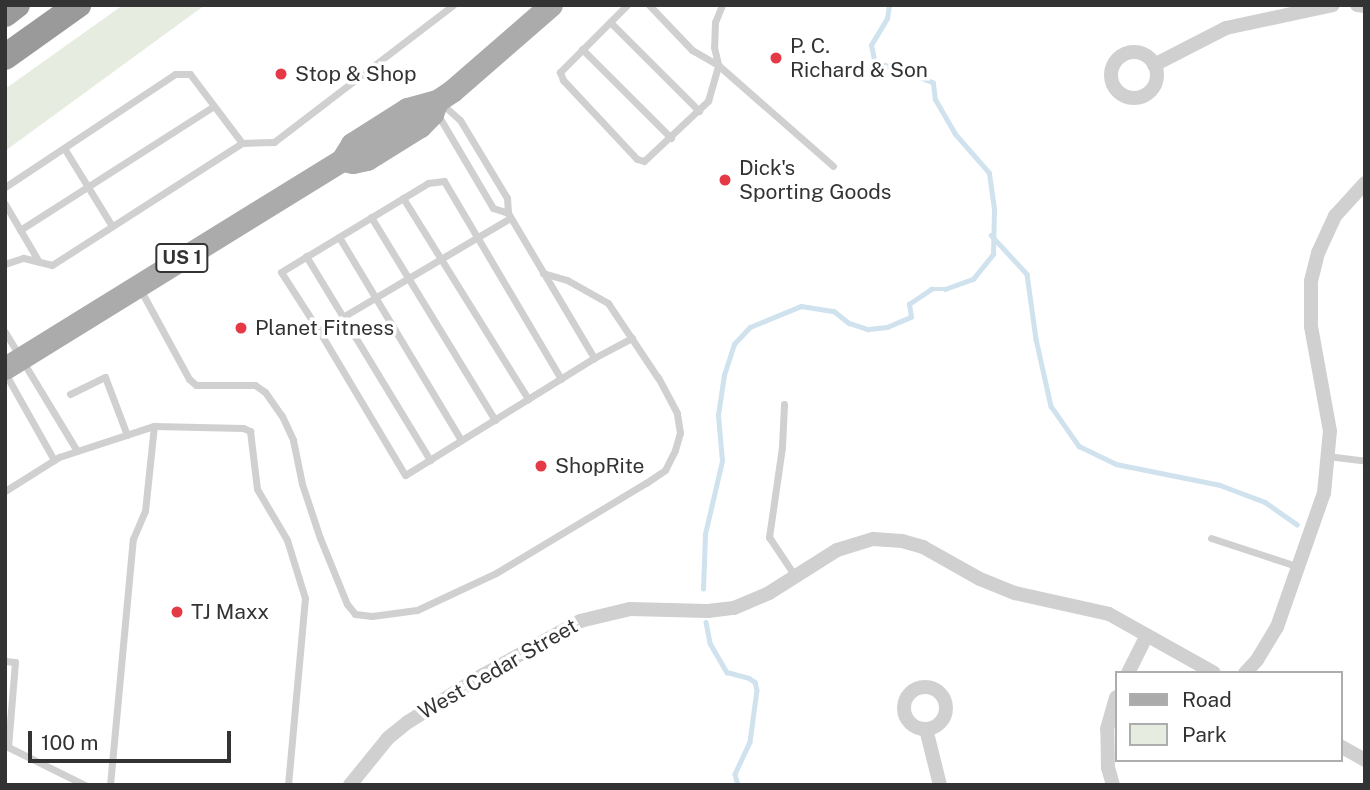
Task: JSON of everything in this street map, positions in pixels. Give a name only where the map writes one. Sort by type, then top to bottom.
[{"type":"highway","points":[[5,14],[17,5]]},
{"type":"highway","points":[[5,57],[78,5]]},
{"type":"main road","name":"US 1","points":[[11,366],[342,160],[354,162],[367,159],[420,126],[432,114],[437,101],[506,47],[551,5]]},
{"type":"street","points":[[1154,65],[1226,28],[1333,5]]},
{"type":"street","points":[[1357,5],[1365,6]]},
{"type":"street","points":[[1247,671],[1277,628],[1324,493],[1330,431],[1311,326],[1311,281],[1324,237],[1335,216],[1365,183]]},
{"type":"street","name":"West Cedar Street","points":[[350,785],[388,738],[408,722],[483,675],[580,621],[630,609],[708,611],[734,608],[757,599],[837,550],[873,539],[902,541],[923,547],[998,587],[1032,598],[1109,614],[1210,671]]},
{"type":"street","points":[[1130,671],[1147,635]]},
{"type":"street","points":[[1113,785],[1108,768],[1107,729],[1114,704]]},
{"type":"street","points":[[926,729],[940,785]]},
{"type":"street","points":[[1342,747],[1365,760]]},
{"type":"lane","points":[[5,264],[23,258],[52,265],[243,143],[274,142],[453,5]]},
{"type":"lane","points":[[627,5],[560,72],[563,80],[637,159],[649,159],[708,101],[718,65],[714,47],[715,22],[722,5]]},
{"type":"lane","points":[[649,5],[692,50],[718,65],[833,166]]},
{"type":"lane","points":[[610,22],[699,111]]},
{"type":"lane","points":[[582,49],[671,138]]},
{"type":"lane","points":[[5,187],[175,74],[190,74],[243,143]]},
{"type":"lane","points":[[437,101],[438,117],[493,208],[509,216]]},
{"type":"lane","points":[[437,101],[450,108],[460,120],[507,198],[509,216],[594,358]]},
{"type":"lane","points":[[20,230],[214,106]]},
{"type":"lane","points":[[64,148],[113,226]]},
{"type":"lane","points":[[561,379],[444,181],[428,183],[281,272],[405,475],[495,420],[561,379],[594,358],[634,341]]},
{"type":"lane","points":[[403,198],[528,399]]},
{"type":"lane","points":[[5,204],[39,262]]},
{"type":"lane","points":[[319,331],[509,216]]},
{"type":"lane","points":[[371,217],[495,420]]},
{"type":"lane","points":[[339,237],[461,440]]},
{"type":"lane","points":[[306,256],[430,460]]},
{"type":"lane","points":[[138,286],[189,379],[196,385],[255,385],[265,392],[282,416],[293,440],[302,484],[320,538],[347,604],[355,614],[372,616],[417,610],[496,573],[665,470],[675,450],[680,433],[677,413],[608,303],[568,280],[543,273]]},
{"type":"lane","points":[[5,332],[11,366],[54,460]]},
{"type":"lane","points":[[11,366],[77,451]]},
{"type":"lane","points":[[70,394],[106,377],[127,435]]},
{"type":"lane","points":[[784,404],[782,447],[769,537],[795,576]]},
{"type":"lane","points":[[5,491],[54,460],[154,426],[243,428],[250,431],[257,489],[287,540],[305,598],[288,785]]},
{"type":"lane","points":[[110,785],[133,540],[145,511],[154,426]]},
{"type":"lane","points":[[1327,456],[1365,461]]},
{"type":"lane","points":[[1211,538],[1299,567]]},
{"type":"lane","points":[[5,661],[15,662],[9,747],[85,785]]},
{"type":"green space","points":[[123,5],[205,5],[5,151],[5,89]]},
{"type":"waterway","points":[[703,589],[705,534],[722,461],[718,415],[724,375],[734,344],[750,327],[801,306],[834,311],[849,323],[868,329],[887,327],[911,317],[909,304],[931,289],[945,289],[973,279],[993,254],[994,209],[989,173],[955,134],[935,100],[933,83],[894,67],[875,64],[871,45],[887,18],[889,5]]},
{"type":"waterway","points":[[991,235],[1027,274],[1036,339],[1051,406],[1079,446],[1116,464],[1220,485],[1265,502],[1297,524]]},
{"type":"waterway","points":[[706,622],[710,643],[727,672],[749,678],[755,682],[757,690],[750,742],[735,774],[738,785]]},
{"type":"place","name":"P. C. Richard & Son","points":[[776,58]]},
{"type":"place","name":"Stop & Shop","points":[[281,74]]},
{"type":"place","name":"Dick's Sporting Goods","points":[[725,180]]},
{"type":"place","name":"Planet Fitness","points":[[241,328]]},
{"type":"place","name":"ShopRite","points":[[541,466]]},
{"type":"place","name":"TJ Maxx","points":[[177,612]]}]
